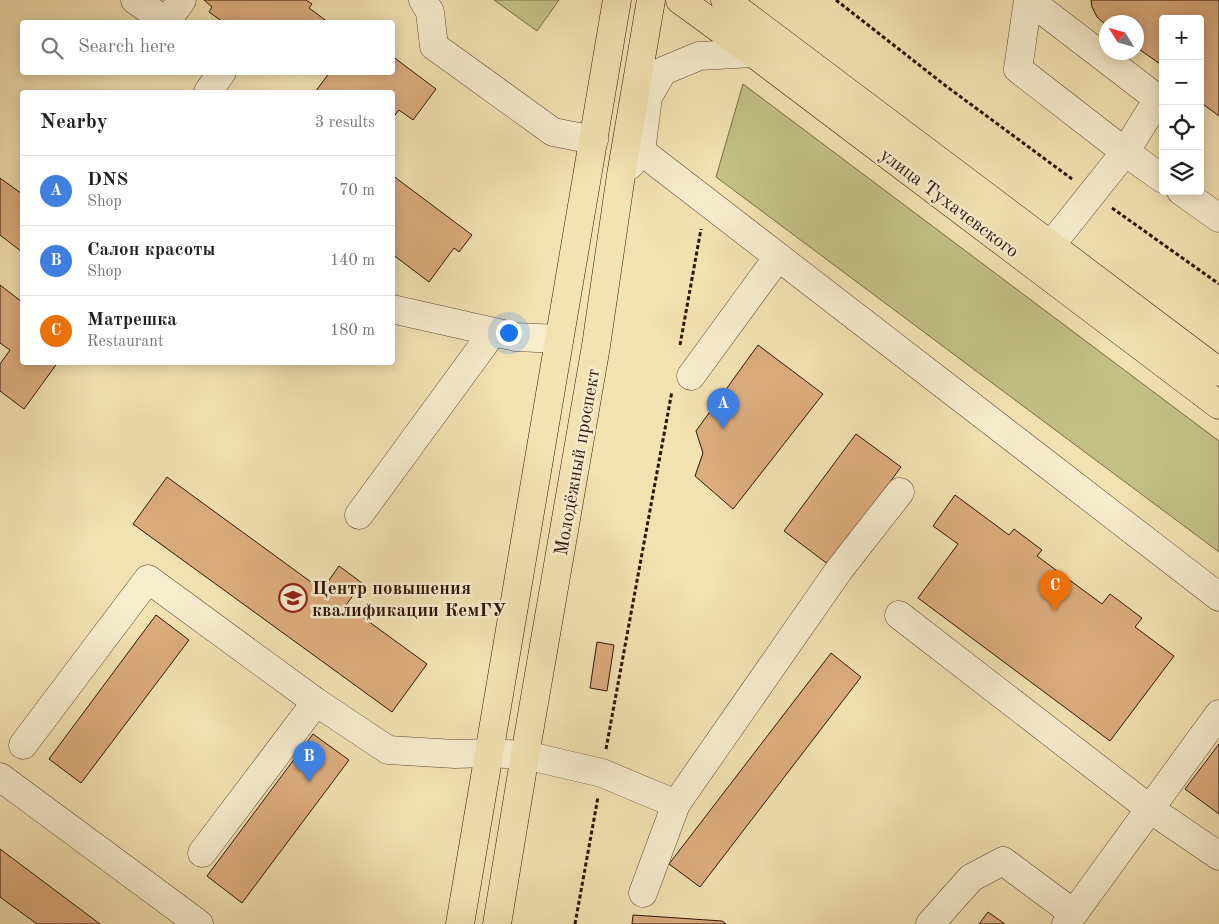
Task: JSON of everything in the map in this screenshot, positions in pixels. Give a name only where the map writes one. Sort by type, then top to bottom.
[{"type":"main road","name":"Молодёжный проспект","points":[[460,924],[617,0]]},
{"type":"main road","name":"Молодёжный проспект","points":[[497,924],[596,346],[621,175],[651,0]]},
{"type":"main road","name":"улица Тухачевского","points":[[680,0],[1219,406]]},
{"type":"main road","name":"улица Тухачевского","points":[[725,0],[1219,372]]},
{"type":"lane","points":[[135,0],[163,20]]},
{"type":"lane","points":[[167,20],[182,0]]},
{"type":"lane","points":[[423,0],[430,12],[434,46],[554,132],[594,140]]},
{"type":"lane","points":[[1052,245],[1125,152],[1158,100],[1028,0],[1018,69],[1125,152],[1159,176]]},
{"type":"lane","points":[[621,175],[641,151],[648,97],[663,71],[699,56],[752,53]]},
{"type":"lane","points":[[209,90],[220,75]]},
{"type":"lane","points":[[641,151],[1219,597]]},
{"type":"lane","points":[[1187,195],[1219,218]]},
{"type":"lane","points":[[682,381],[778,257]]},
{"type":"lane","points":[[395,310],[516,337],[559,339]]},
{"type":"lane","points":[[359,514],[493,332]]},
{"type":"lane","points":[[644,893],[676,804],[839,570],[900,492]]},
{"type":"lane","points":[[23,745],[148,579],[316,702],[388,750],[456,754],[525,755],[602,773],[676,804]]},
{"type":"lane","points":[[898,614],[1150,809],[1219,856]]},
{"type":"lane","points":[[202,853],[316,702]]},
{"type":"lane","points":[[930,924],[971,878],[1003,861],[1069,919],[1219,714]]},
{"type":"lane","points":[[0,777],[199,924]]},
{"type":"path","points":[[836,0],[946,86],[1092,194],[1219,284]]},
{"type":"path","points":[[680,346],[707,201]]},
{"type":"path","points":[[575,924],[602,773],[682,381]]},
{"type":"shaded area","points":[[494,0],[559,0],[537,31]]},
{"type":"shaded area","points":[[743,84],[1219,441],[1219,552],[716,177]]},
{"type":"building","points":[[204,0],[306,0],[312,4],[309,8],[325,20],[220,20],[209,12],[212,7]]},
{"type":"building","points":[[1091,0],[1219,0],[1219,116],[1204,105],[1204,15],[1159,15],[1159,63],[1144,53],[1144,15],[1099,15],[1099,19],[1092,7]]},
{"type":"building","points":[[395,58],[436,89],[413,120],[399,110],[395,115],[395,90],[316,90],[328,75],[395,75]]},
{"type":"building","points":[[395,177],[472,235],[459,252],[454,248],[429,282],[395,256]]},
{"type":"building","points":[[0,178],[20,193],[20,250],[0,235]]},
{"type":"building","points":[[0,285],[20,300],[20,365],[56,365],[24,409],[0,391],[0,364],[10,350],[0,343]]},
{"type":"building","points":[[758,345],[823,394],[733,509],[695,476],[703,453],[696,431]]},
{"type":"building","points":[[856,434],[901,467],[829,565],[784,531]]},
{"type":"building","name":"Центр повышения квалификации КемГУ","points":[[167,477],[322,590],[339,566],[362,583],[346,605],[427,664],[392,712],[133,524]]},
{"type":"building","points":[[955,495],[1009,535],[1014,529],[1042,550],[1037,556],[1102,604],[1110,594],[1142,618],[1135,627],[1174,656],[1110,741],[918,598],[958,544],[933,526]]},
{"type":"building","points":[[156,615],[189,640],[81,783],[49,759]]},
{"type":"building","points":[[597,642],[614,645],[607,691],[590,688]]},
{"type":"building","points":[[831,653],[861,677],[700,887],[669,864]]},
{"type":"building","points":[[313,734],[349,760],[242,903],[207,876]]},
{"type":"building","points":[[1219,744],[1219,814],[1185,789]]},
{"type":"building","points":[[0,849],[100,924],[37,924],[0,897]]},
{"type":"building","points":[[988,912],[1005,924],[979,924]]},
{"type":"building","points":[[633,915],[722,921],[726,924],[632,924]]},
{"type":"place","name":"DNS","points":[[723,429]]},
{"type":"place","name":"Центр повышения квалификации КемГУ","points":[[293,598]]},
{"type":"place","name":"Матрешка","points":[[1055,611]]},
{"type":"place","name":"Салон красоты","points":[[309,782]]}]
